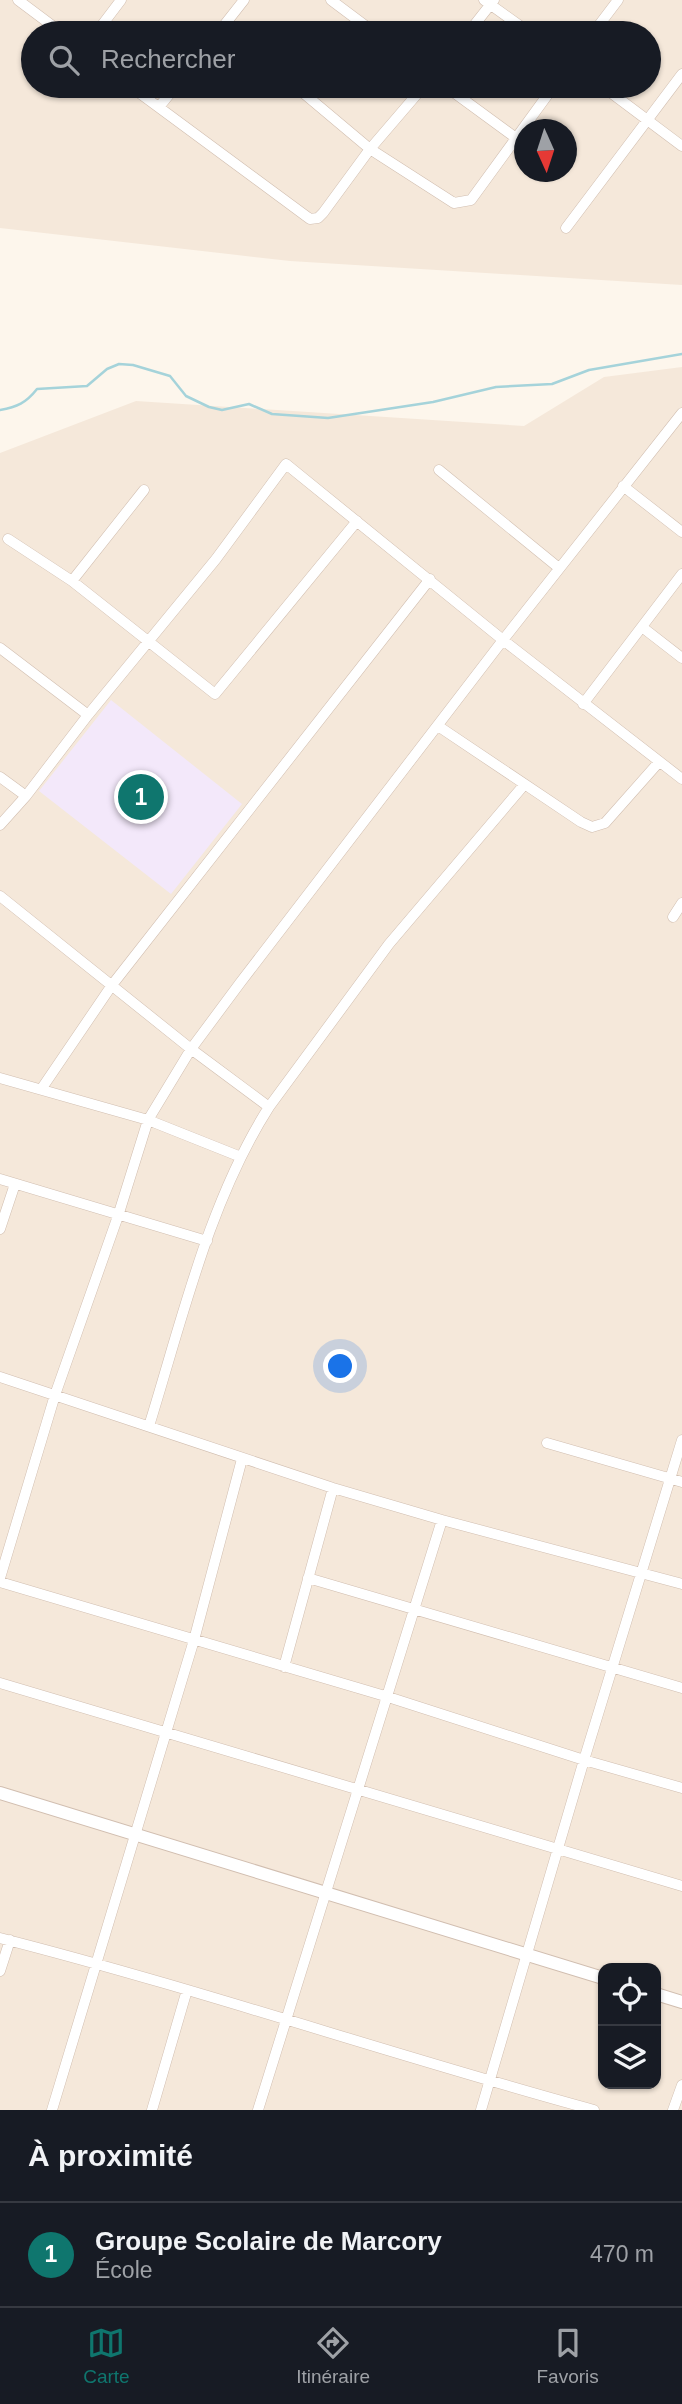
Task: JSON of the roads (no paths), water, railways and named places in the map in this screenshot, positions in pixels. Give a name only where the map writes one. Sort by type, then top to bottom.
[{"type":"street","points":[[18,0],[46,21]]},
{"type":"street","points":[[105,21],[121,0]]},
{"type":"street","points":[[228,21],[244,0]]},
{"type":"street","points":[[331,0],[359,21]]},
{"type":"street","points":[[602,21],[618,0]]},
{"type":"street","points":[[477,21],[490,2],[515,21]]},
{"type":"street","points":[[566,228],[682,74]]},
{"type":"street","points":[[147,98],[310,219],[318,219],[370,149],[414,98]]},
{"type":"street","points":[[159,107],[166,98]]},
{"type":"street","points":[[309,98],[370,149],[453,203],[471,200],[514,141]]},
{"type":"street","points":[[461,98],[514,137]]},
{"type":"street","points":[[530,119],[545,98]]},
{"type":"street","points":[[618,98],[682,146]]},
{"type":"street","points":[[682,413],[503,640],[191,1049],[148,1119],[118,1216],[55,1395],[0,1580],[682,1788]]},
{"type":"street","points":[[0,825],[216,559],[286,464],[583,704],[682,779]]},
{"type":"street","points":[[439,470],[559,568]]},
{"type":"street","points":[[622,486],[682,532]]},
{"type":"street","points":[[72,581],[144,490]]},
{"type":"street","points":[[8,539],[72,581],[215,694],[357,520]]},
{"type":"street","points":[[583,704],[682,574]]},
{"type":"street","points":[[43,1088],[112,985],[430,579]]},
{"type":"street","points":[[642,628],[682,658]]},
{"type":"street","points":[[0,648],[88,715]]},
{"type":"street","points":[[438,726],[524,785],[592,827],[605,823],[659,762]]},
{"type":"street","points":[[0,777],[26,796]]},
{"type":"street","points":[[149,1426],[207,1241],[252,1134],[389,944],[524,785]]},
{"type":"street","points":[[0,896],[191,1049],[269,1107]]},
{"type":"street","points":[[673,917],[682,903]]},
{"type":"street","points":[[0,1078],[148,1119],[242,1157]]},
{"type":"street","points":[[0,1179],[207,1241]]},
{"type":"street","points":[[0,1229],[15,1184]]},
{"type":"street","points":[[0,1377],[242,1460],[333,1488],[682,1584]]},
{"type":"street","points":[[481,2110],[682,1440]]},
{"type":"street","points":[[547,1443],[682,1482]]},
{"type":"street","points":[[52,2110],[194,1640],[242,1460]]},
{"type":"street","points":[[284,1667],[333,1488]]},
{"type":"street","points":[[258,2110],[442,1520]]},
{"type":"street","points":[[308,1578],[682,1688]]},
{"type":"street","points":[[0,1683],[682,1886]]},
{"type":"street","points":[[0,1793],[598,1977]]},
{"type":"street","points":[[0,1971],[5,1939],[97,1963],[489,2082],[594,2110]]},
{"type":"street","points":[[152,2110],[187,1990]]},
{"type":"street","points":[[661,1996],[682,2002]]},
{"type":"street","points":[[673,2110],[682,2085]]},
{"type":"waterway","points":[[0,410],[21,404],[37,389],[87,386],[107,369],[119,364],[133,365],[170,376],[186,396],[209,407],[222,410],[249,404],[272,414],[328,418],[433,402],[496,387],[552,384],[589,370],[682,354]]},
{"type":"place","name":"Groupe Scolaire de Marcory","points":[[141,797]]}]
